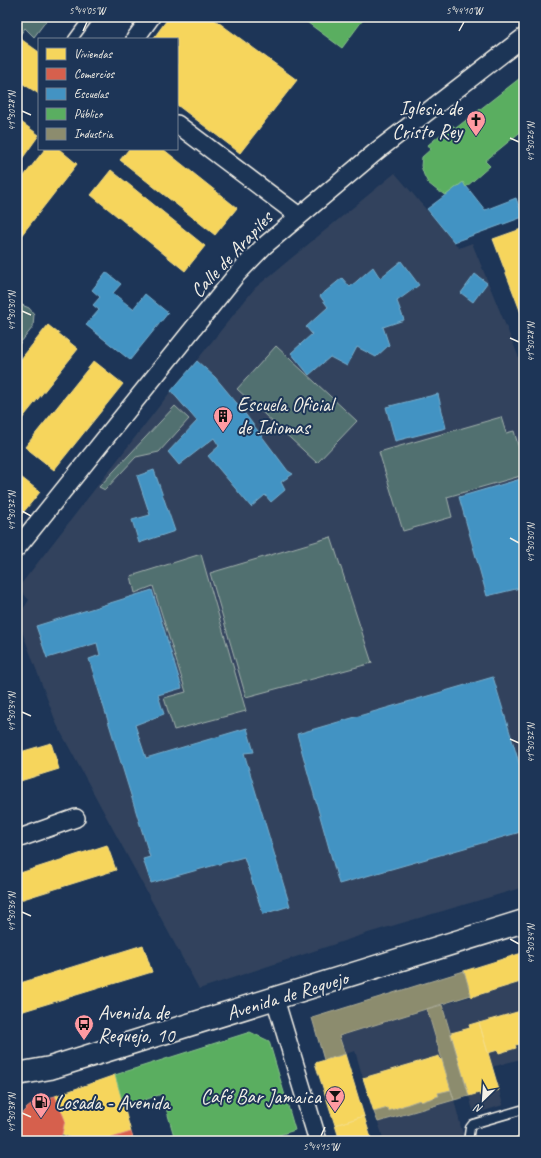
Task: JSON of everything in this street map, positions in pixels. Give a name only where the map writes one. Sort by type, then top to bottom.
[{"type":"main road","name":"Avenida de Requejo","points":[[17,1074],[50,1068],[524,921]]},
{"type":"main road","name":"Avenida de Requejo","points":[[17,1089],[50,1068]]},
{"type":"street","points":[[136,38],[151,17]]},
{"type":"street","name":"Calle de Arapiles","points":[[17,548],[237,274],[264,246],[378,150],[524,37]]},
{"type":"street","points":[[178,125],[298,216]]},
{"type":"street","points":[[17,839],[76,818]]},
{"type":"street","points":[[275,999],[318,1141]]},
{"type":"lane","points":[[74,38],[89,17]]},
{"type":"lane","points":[[468,1141],[470,1128],[473,1124],[524,1109]]},
{"type":"shaded area","points":[[395,173],[459,248],[472,243],[524,370],[524,887],[368,933],[199,989],[57,725],[17,618],[29,600],[18,588],[171,391],[255,288]]},
{"type":"shaded area","points":[[524,981],[524,1010],[479,1023],[478,1022],[469,1025],[470,1028],[451,1033],[442,1005]]},
{"type":"shaded area","points":[[427,1009],[442,1059],[440,1060],[439,1056],[363,1078],[355,1051],[345,1054],[339,1036]]},
{"type":"shaded area","points":[[521,1044],[524,1046],[524,1058],[492,1067],[488,1053],[498,1050],[499,1053]]},
{"type":"shaded area","points":[[499,1090],[503,1105],[474,1114],[469,1096],[479,1093],[480,1096]]},
{"type":"shaded area","points":[[454,1100],[463,1135],[445,1141],[384,1141],[378,1122]]},
{"type":"green space","points":[[17,17],[49,17],[34,37],[25,28],[17,39]]},
{"type":"green space","points":[[22,305],[29,308],[34,314],[33,327],[17,347],[17,306]]},
{"type":"green space","points":[[276,346],[357,421],[317,463],[237,389]]},
{"type":"green space","points":[[175,406],[189,419],[159,452],[136,457],[105,490],[99,487]]},
{"type":"green space","points":[[501,417],[506,433],[514,431],[524,465],[524,475],[447,497],[452,517],[403,531],[379,452]]},
{"type":"green space","points":[[331,537],[372,663],[246,697],[210,573]]},
{"type":"green space","points":[[201,554],[246,711],[174,730],[164,698],[186,692],[153,586],[135,593],[131,576]]},
{"type":"building: Viviendas","points":[[169,17],[211,17],[297,80],[240,153],[178,106],[178,38],[154,38]]},
{"type":"building: Viviendas","points":[[18,37],[38,51],[38,93],[17,80]]},
{"type":"building: Viviendas","points":[[17,119],[38,134],[38,136],[17,166]]},
{"type":"building: Viviendas","points":[[44,150],[60,150],[77,164],[17,241],[17,185]]},
{"type":"building: Viviendas","points":[[128,150],[164,150],[237,208],[215,235],[120,160]]},
{"type":"building: Viviendas","points":[[111,170],[205,246],[185,271],[91,195]]},
{"type":"building: Viviendas","points":[[524,228],[524,313],[521,313],[493,239]]},
{"type":"building: Viviendas","points":[[48,325],[78,349],[17,425],[17,364]]},
{"type":"building: Viviendas","points":[[94,361],[123,384],[54,470],[25,447]]},
{"type":"building: Viviendas","points":[[17,474],[40,492],[17,520]]},
{"type":"building: Viviendas","points":[[17,655],[22,659],[17,665]]},
{"type":"building: Viviendas","points":[[51,743],[59,769],[17,782],[17,753]]},
{"type":"building: Viviendas","points":[[107,845],[116,870],[17,901],[17,874]]},
{"type":"building: Viviendas","points":[[143,945],[152,972],[17,1013],[17,984]]},
{"type":"building: Viviendas","points":[[522,953],[524,958],[524,981],[471,997],[464,971]]},
{"type":"building: Viviendas","points":[[524,1010],[524,1046],[521,1044],[515,1045],[516,1048],[499,1053],[498,1050],[488,1053],[479,1023]]},
{"type":"building: Viviendas","points":[[479,1022],[499,1090],[480,1096],[479,1093],[469,1096],[451,1033],[470,1028],[469,1025]]},
{"type":"building: Viviendas","points":[[345,1054],[364,1116],[335,1125],[315,1063]]},
{"type":"building: Viviendas","points":[[439,1056],[440,1060],[442,1059],[451,1090],[438,1093],[439,1096],[421,1102],[420,1100],[389,1111],[388,1108],[374,1112],[363,1078]]},
{"type":"building: Viviendas","points":[[115,1075],[131,1132],[102,1141],[71,1141],[69,1137],[62,1134],[65,1120],[55,1096]]},
{"type":"building: Viviendas","points":[[364,1116],[372,1141],[340,1141],[335,1125]]},
{"type":"building: Viviendas","points":[[524,1135],[524,1141],[509,1141]]},
{"type":"building: Comercios","name":"Losada - Avenida","points":[[55,1096],[65,1120],[62,1134],[58,1141],[17,1141],[17,1118],[35,1102]]},
{"type":"building: Comercios","points":[[131,1132],[134,1141],[102,1141]]},
{"type":"building: Escuelas","points":[[463,182],[485,210],[516,198],[523,217],[454,242],[427,209]]},
{"type":"building: Escuelas","points":[[401,261],[419,285],[397,301],[404,320],[383,327],[389,345],[376,357],[357,347],[347,366],[330,357],[309,375],[291,353],[312,334],[306,327],[328,307],[320,296],[342,278],[350,287],[373,267],[380,278]]},
{"type":"building: Escuelas","points":[[106,272],[121,284],[113,293],[133,309],[145,294],[168,313],[130,360],[86,325],[99,310],[93,305],[100,297],[92,290]]},
{"type":"building: Escuelas","points":[[475,274],[487,283],[473,302],[461,293]]},
{"type":"building: Escuelas","name":"Escuela Oficial de Idiomas","points":[[197,361],[215,377],[240,407],[288,471],[293,474],[281,482],[285,490],[271,502],[265,495],[251,507],[208,456],[219,446],[214,438],[179,465],[168,452],[197,421],[171,391]]},
{"type":"building: Escuelas","points":[[438,394],[446,428],[395,441],[386,407]]},
{"type":"building: Escuelas","points":[[154,470],[175,531],[139,543],[132,520],[150,515],[137,476]]},
{"type":"building: Escuelas","points":[[524,478],[524,587],[487,596],[459,497]]},
{"type":"building: Escuelas","points":[[152,590],[182,688],[158,695],[164,714],[135,725],[146,758],[247,728],[254,752],[244,753],[290,906],[263,914],[244,857],[151,883],[143,859],[150,857],[89,659],[100,655],[97,643],[47,658],[36,626]]},
{"type":"building: Escuelas","points":[[493,677],[524,779],[524,831],[339,884],[297,734]]},
{"type":"building: Público","points":[[300,17],[365,17],[342,48]]},
{"type":"building: Público","name":"Iglesia de Cristo Rey","points":[[524,75],[524,129],[485,161],[490,166],[466,187],[463,182],[446,195],[428,183],[421,166],[422,157],[431,149],[428,145],[452,125],[456,128]]},
{"type":"building: Público","points":[[250,1032],[269,1041],[295,1130],[260,1141],[156,1141],[174,1136],[162,1094],[124,1107],[115,1075]]},
{"type":"building: Industria","points":[[464,971],[471,995],[339,1036],[345,1054],[324,1060],[312,1018]]},
{"type":"building: Industria","points":[[442,1005],[469,1096],[454,1100],[427,1009]]},
{"type":"building: Industria","points":[[451,1090],[454,1100],[378,1122],[374,1112],[388,1108],[389,1111],[420,1100],[421,1102],[439,1096],[438,1093]]},
{"type":"place","name":"Iglesia de Cristo Rey","points":[[476,137]]},
{"type":"place","name":"Escuela Oficial de Idiomas","points":[[223,433]]},
{"type":"place","name":"Avenida de Requejo, 10","points":[[84,1041]]},
{"type":"place","name":"Café Bar Jamaica","points":[[335,1113]]},
{"type":"place","name":"Losada - Avenida","points":[[41,1119]]}]
